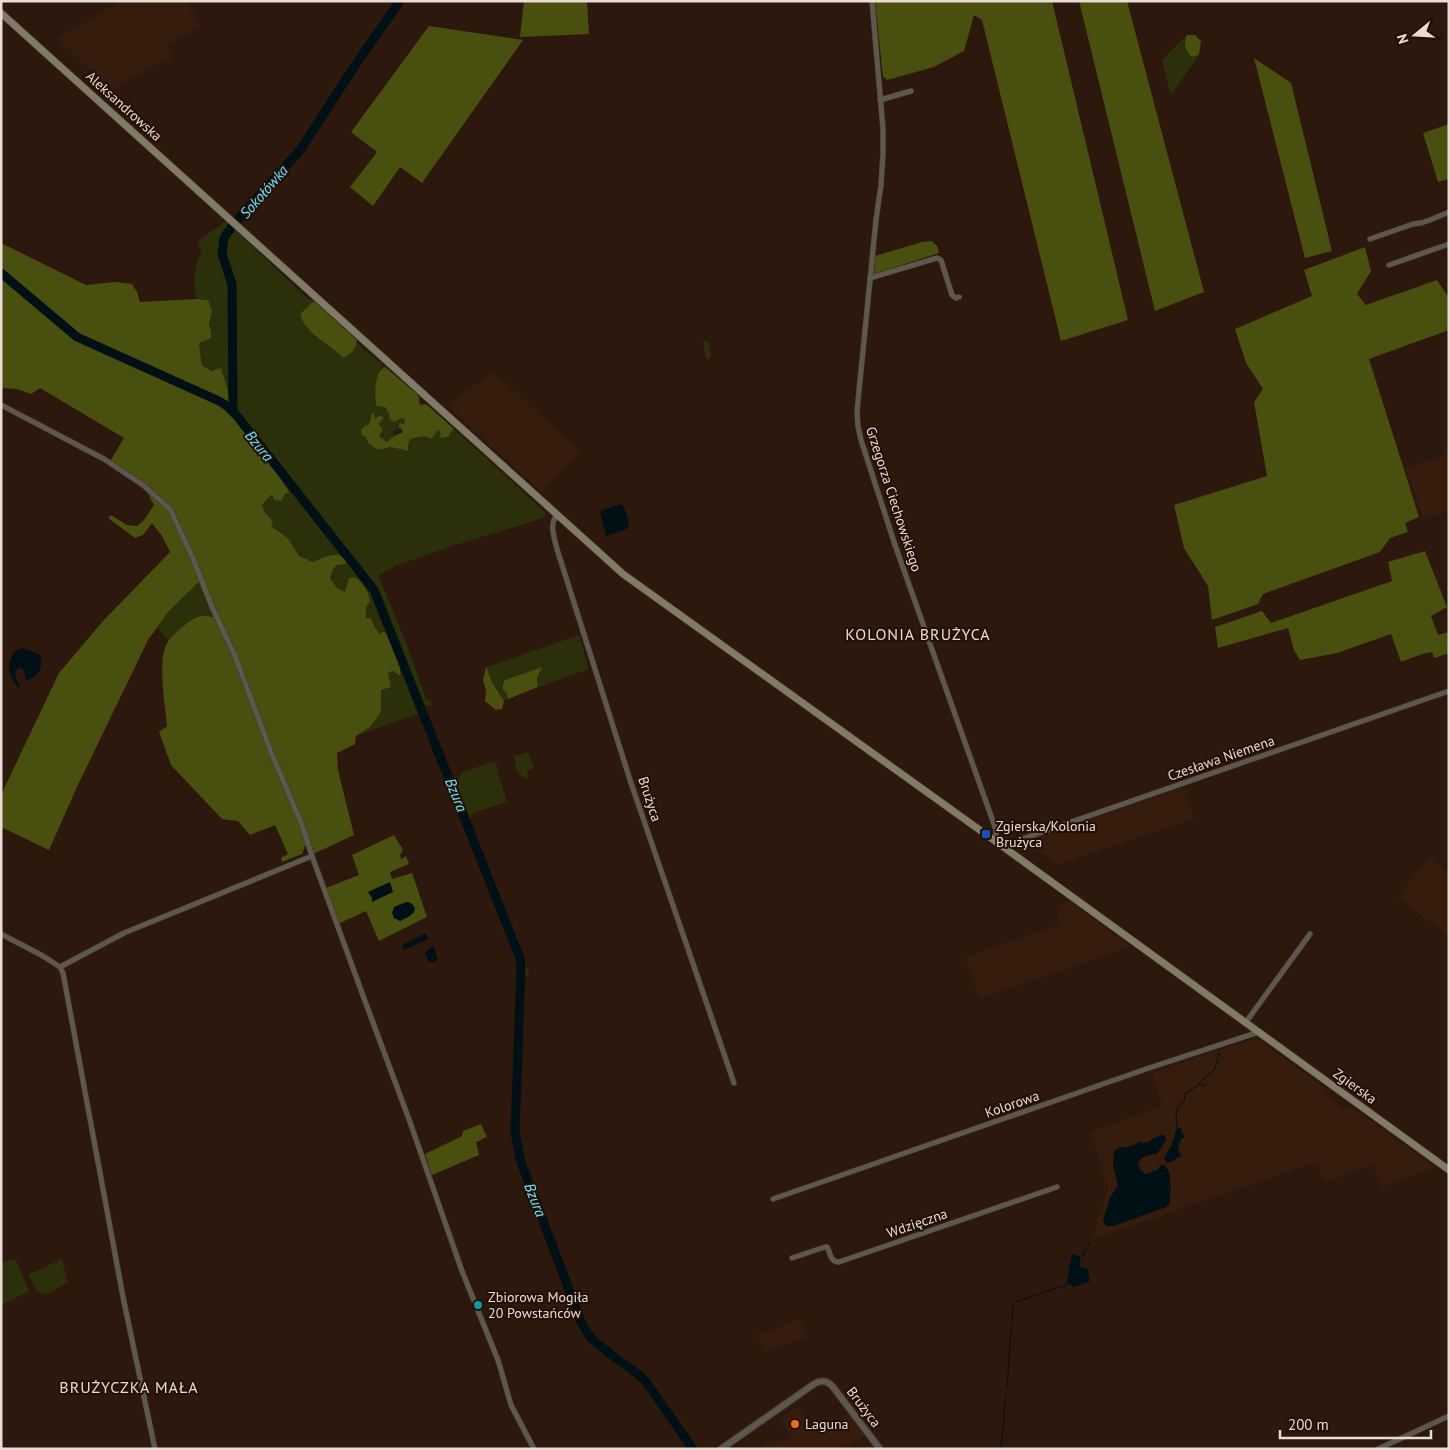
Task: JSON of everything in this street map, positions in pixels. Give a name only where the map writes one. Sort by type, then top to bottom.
[{"type":"main road","name":"Aleksandrowska","points":[[1,13],[239,227],[555,517]]},
{"type":"main road","name":"Zgierska","points":[[555,517],[624,574],[1449,1170]]},
{"type":"street","name":"Grzegorza Ciechowskiego","points":[[872,1],[883,154],[857,411],[858,426],[895,545],[996,830],[995,841]]},
{"type":"street","points":[[880,100],[911,91]]},
{"type":"street","points":[[1370,239],[1449,212]]},
{"type":"street","points":[[1389,265],[1449,244]]},
{"type":"street","points":[[870,278],[937,258],[940,260],[952,295],[956,298],[959,297]]},
{"type":"street","points":[[1,405],[104,459],[143,485],[170,509],[235,656],[271,752],[302,825],[462,1271],[498,1360],[511,1405],[534,1449]]},
{"type":"street","name":"Brużyca","points":[[555,517],[552,528],[557,549],[631,782],[734,1083]]},
{"type":"street","name":"Czesława Niemena","points":[[1002,846],[1449,691]]},
{"type":"street","points":[[1443,693],[1449,700]]},
{"type":"street","points":[[60,967],[124,933],[312,856]]},
{"type":"street","points":[[1,934],[33,950],[60,967],[65,981],[120,1279],[155,1449]]},
{"type":"street","points":[[1246,1022],[1310,934]]},
{"type":"street","name":"Kolorowa","points":[[774,1199],[1149,1068],[1260,1032]]},
{"type":"street","name":"Wdzięczna","points":[[792,1258],[827,1247],[835,1262],[839,1262],[1057,1187]]},
{"type":"street","name":"Brużyca","points":[[720,1449],[820,1381],[826,1381],[833,1387],[880,1449]]},
{"type":"street","points":[[1378,1449],[1449,1416]]},
{"type":"shaded area","points":[[122,1],[186,1],[201,27],[167,45],[172,57],[113,89],[56,38]]},
{"type":"shaded area","points":[[494,372],[581,452],[542,493],[447,405]]},
{"type":"shaded area","points":[[1449,453],[1449,511],[1424,520],[1406,468]]},
{"type":"shaded area","points":[[623,505],[629,526],[626,529],[606,536],[600,513],[602,510]]},
{"type":"shaded area","points":[[23,648],[40,655],[41,663],[37,675],[30,679],[26,680],[23,669],[19,668],[16,670],[15,675],[19,688],[12,679],[9,665],[16,650]]},
{"type":"shaded area","points":[[1183,787],[1194,819],[1057,865],[1026,841],[1069,826],[1073,828],[1080,826],[1082,822]]},
{"type":"shaded area","points":[[1430,857],[1449,874],[1449,936],[1397,897]]},
{"type":"shaded area","points":[[390,882],[393,892],[372,902],[368,892]]},
{"type":"shaded area","points":[[1070,901],[1131,947],[979,999],[965,957],[1060,924],[1057,914],[1060,905]]},
{"type":"shaded area","points":[[406,902],[411,903],[415,909],[413,913],[400,921],[394,918],[392,913],[394,907]]},
{"type":"shaded area","points":[[426,933],[428,939],[404,950],[402,946],[404,944]]},
{"type":"shaded area","points":[[433,946],[438,960],[432,963],[428,960],[425,952]]},
{"type":"shaded area","points":[[1256,1038],[1325,1088],[1328,1097],[1344,1109],[1351,1107],[1413,1151],[1418,1157],[1419,1155],[1436,1168],[1380,1187],[1373,1165],[1324,1182],[1317,1162],[1092,1240],[1108,1189],[1090,1132],[1162,1106],[1152,1073]]},
{"type":"shaded area","points":[[1177,1128],[1181,1128],[1185,1137],[1181,1139],[1178,1148],[1181,1156],[1171,1162],[1167,1162],[1164,1158],[1172,1144]]},
{"type":"shaded area","points":[[1162,1135],[1165,1136],[1166,1140],[1157,1154],[1143,1157],[1138,1164],[1145,1174],[1157,1170],[1161,1165],[1165,1165],[1170,1176],[1169,1205],[1113,1226],[1106,1226],[1103,1220],[1110,1197],[1118,1186],[1113,1165],[1114,1151],[1133,1146],[1139,1142],[1147,1143]]},
{"type":"shaded area","points":[[1072,1255],[1080,1257],[1080,1267],[1087,1268],[1090,1281],[1074,1287],[1067,1280]]},
{"type":"shaded area","points":[[802,1319],[808,1337],[765,1352],[757,1335]]},
{"type":"shaded area","points":[[797,1407],[815,1429],[850,1416],[865,1437],[835,1449],[754,1449],[791,1437],[778,1420]]},
{"type":"green space","points":[[524,1],[587,1],[589,34],[520,37]]},
{"type":"green space","points":[[875,1],[1052,1],[1128,320],[1061,341],[982,20],[974,15],[964,51],[934,67],[887,80],[883,76]]},
{"type":"green space","points":[[1079,1],[1127,1],[1204,292],[1155,311]]},
{"type":"green space","points":[[429,26],[523,40],[422,183],[400,167],[373,206],[350,187],[377,152],[351,132]]},
{"type":"green space","points":[[1187,35],[1184,43],[1192,57],[1199,55],[1171,95],[1162,60]]},
{"type":"green space","points":[[1187,35],[1195,35],[1201,41],[1199,55],[1192,57],[1185,46]]},
{"type":"green space","points":[[1254,58],[1291,83],[1332,251],[1305,258]]},
{"type":"green space","points":[[1449,124],[1449,179],[1438,182],[1423,133]]},
{"type":"green space","points":[[226,221],[308,299],[314,301],[305,310],[309,330],[319,340],[344,358],[353,352],[356,341],[385,367],[379,373],[385,407],[391,420],[395,422],[401,418],[405,420],[401,428],[393,431],[394,436],[387,442],[379,436],[383,430],[377,418],[371,417],[366,435],[368,443],[378,450],[391,447],[408,451],[410,439],[428,436],[438,430],[441,434],[439,438],[453,430],[453,428],[546,513],[544,518],[449,547],[396,566],[378,576],[424,693],[428,701],[431,700],[432,705],[422,708],[423,712],[356,736],[370,727],[388,673],[393,671],[400,675],[400,666],[394,652],[392,635],[380,634],[376,630],[374,623],[366,618],[366,607],[368,604],[363,585],[348,581],[346,592],[337,588],[330,578],[333,569],[337,565],[343,564],[334,554],[313,562],[299,556],[288,538],[271,526],[273,521],[265,513],[262,505],[271,495],[281,501],[286,493],[286,486],[235,413],[221,368],[212,371],[203,366],[199,343],[211,331],[208,300],[197,299],[195,293],[197,262],[202,251],[197,242]]},
{"type":"green space","points":[[932,241],[937,246],[939,253],[874,274],[875,256],[922,242]]},
{"type":"green space","points":[[1,243],[86,285],[115,282],[132,284],[140,302],[208,300],[212,310],[209,325],[211,338],[199,343],[203,366],[212,371],[221,368],[235,413],[287,478],[282,481],[289,492],[286,493],[281,501],[274,500],[271,495],[262,505],[265,513],[273,521],[271,526],[288,538],[299,556],[313,562],[326,556],[334,555],[343,556],[347,559],[346,564],[337,565],[333,569],[330,578],[337,588],[345,592],[349,578],[354,577],[360,581],[367,591],[370,601],[366,607],[366,618],[371,618],[380,634],[383,632],[392,635],[394,652],[400,666],[400,676],[393,671],[388,673],[391,687],[381,690],[381,712],[370,727],[356,736],[355,744],[337,753],[338,770],[354,835],[313,854],[310,845],[305,846],[302,854],[282,862],[281,858],[288,854],[275,825],[250,835],[238,821],[222,819],[171,765],[159,732],[167,726],[162,662],[166,645],[180,629],[199,617],[216,618],[201,580],[169,611],[148,640],[77,787],[49,850],[1,827],[1,795],[59,673],[103,621],[170,552],[162,536],[152,523],[143,535],[135,538],[108,518],[111,515],[127,525],[137,526],[144,520],[154,505],[143,485],[109,463],[124,438],[40,388],[31,394],[17,389],[1,388]]},
{"type":"green space","points":[[1365,247],[1371,271],[1357,294],[1366,305],[1437,280],[1449,298],[1449,330],[1369,359],[1419,517],[1405,523],[1408,532],[1390,538],[1380,552],[1263,594],[1258,604],[1212,620],[1208,586],[1184,548],[1174,505],[1267,476],[1254,402],[1263,389],[1246,363],[1235,329],[1312,296],[1304,270]]},
{"type":"green space","points":[[314,301],[357,340],[353,351],[344,358],[307,328],[303,321],[300,314]]},
{"type":"green space","points":[[703,342],[709,342],[711,358],[706,359]]},
{"type":"green space","points":[[385,367],[417,394],[421,405],[426,404],[453,428],[448,437],[439,438],[441,434],[438,430],[431,439],[424,437],[410,439],[408,451],[391,447],[378,450],[368,443],[361,430],[369,425],[372,413],[374,413],[375,419],[379,416],[384,417],[379,424],[383,430],[379,436],[387,442],[403,432],[399,428],[399,423],[404,424],[405,420],[401,418],[395,422],[390,420],[389,413],[385,407],[377,406],[376,403],[375,394],[379,372]]},
{"type":"green space","points":[[1425,551],[1447,607],[1431,616],[1438,635],[1449,632],[1449,653],[1434,658],[1432,652],[1401,662],[1391,634],[1337,653],[1300,660],[1294,650],[1288,628],[1218,648],[1215,627],[1262,611],[1271,623],[1392,581],[1388,562]]},
{"type":"green space","points":[[201,580],[217,618],[209,616],[173,635],[169,640],[157,628],[169,611]]},
{"type":"green space","points":[[579,635],[589,669],[538,687],[537,678],[542,667],[505,680],[503,684],[508,699],[504,701],[493,684],[486,667]]},
{"type":"green space","points":[[486,667],[493,684],[504,701],[502,709],[496,710],[485,701],[486,690],[483,680]]},
{"type":"green space","points":[[542,667],[537,678],[538,687],[508,699],[506,692],[503,690],[505,680]]},
{"type":"green space","points":[[528,752],[534,767],[527,772],[528,780],[517,773],[514,756]]},
{"type":"green space","points":[[495,761],[507,802],[474,813],[470,818],[470,822],[520,945],[529,974],[527,976],[521,975],[520,958],[517,948],[451,781],[458,778],[463,772]]},
{"type":"green space","points":[[394,835],[403,850],[400,855],[401,859],[406,856],[409,864],[390,872],[392,879],[412,873],[427,917],[379,941],[366,911],[338,924],[326,888],[359,875],[352,855]]},
{"type":"green space","points":[[481,1124],[487,1137],[476,1142],[479,1155],[432,1175],[425,1154],[462,1136],[463,1131]]},
{"type":"green space","points":[[13,1259],[16,1260],[29,1290],[1,1305],[1,1264]]},
{"type":"green space","points":[[62,1259],[68,1282],[47,1294],[40,1293],[28,1275]]},
{"type":"waterway","name":"Sokołówka","points":[[233,411],[232,284],[222,254],[224,238],[232,226],[301,149],[356,64],[400,1]]},
{"type":"waterway","name":"Bzura","points":[[1,273],[77,337],[227,406],[237,416],[374,590],[520,958],[515,1133],[521,1162],[582,1324],[596,1343],[644,1379],[693,1449]]},
{"type":"waterway","points":[[1177,1128],[1177,1110],[1184,1101],[1185,1094],[1215,1069],[1219,1053]]},
{"type":"waterway","points":[[1218,1063],[1223,1058]]},
{"type":"waterway","points":[[1199,1084],[1204,1086],[1209,1083]]},
{"type":"waterway","points":[[1079,1263],[1090,1242]]},
{"type":"waterway","points":[[1012,1322],[1013,1307],[1016,1302],[1066,1285],[1068,1282]]},
{"type":"waterway","points":[[1007,1388],[1011,1328]]},
{"type":"waterway","points":[[1001,1449],[1006,1394]]},
{"type":"place","name":"Zgierska/Kolonia Brużyca","points":[[986,834]]},
{"type":"place","name":"Zbiorowa Mogiła 20 Powstańców","points":[[478,1305]]},
{"type":"place","name":"Laguna","points":[[795,1424]]},
{"type":"district","name":"KOLONIA BRUŻYCA","points":[[918,634]]},
{"type":"district","name":"BRUŻYCZKA MAŁA","points":[[129,1387]]}]
